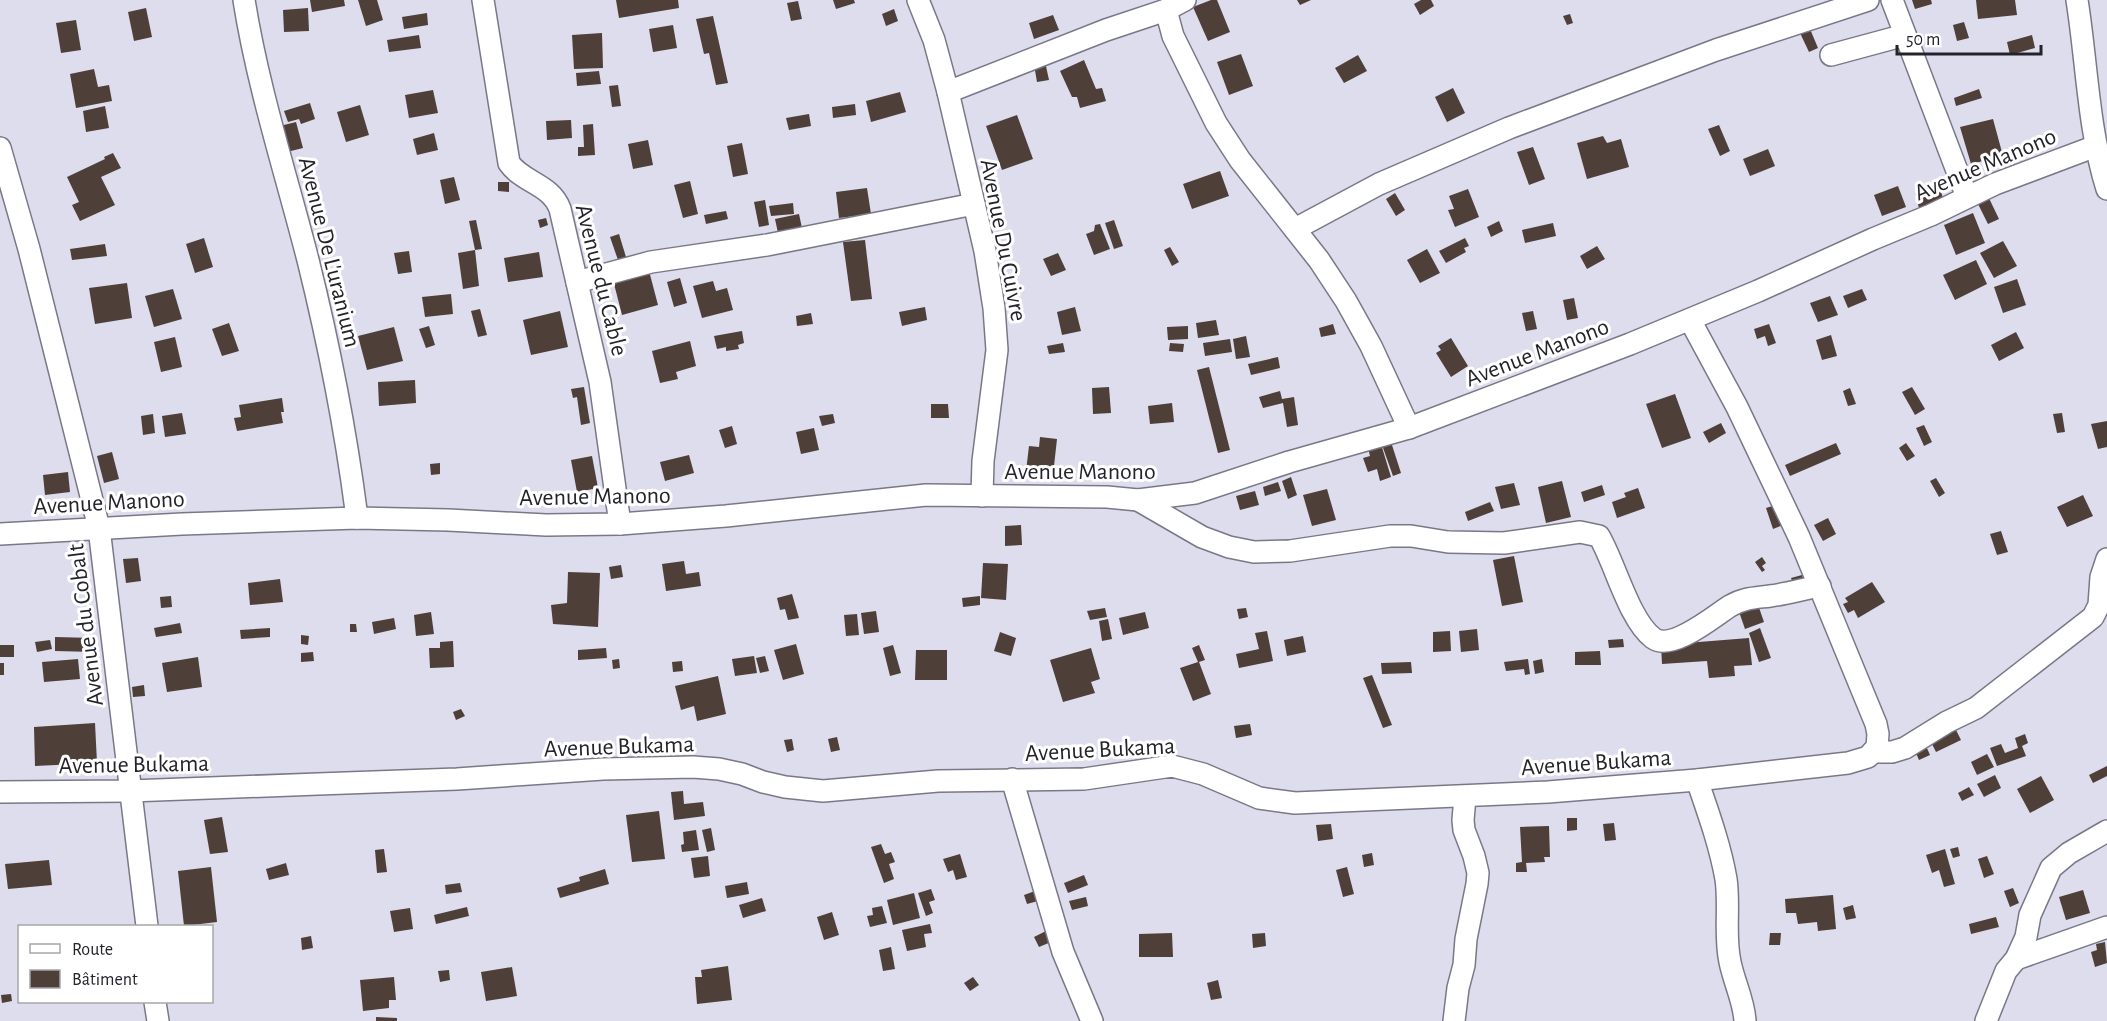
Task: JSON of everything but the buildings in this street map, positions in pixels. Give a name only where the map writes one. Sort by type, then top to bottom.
[{"type":"street","name":"Avenue De L'uranium","points":[[244,0],[263,92],[308,260],[334,376],[351,467],[357,518]]},
{"type":"street","name":"Avenue du Cable","points":[[483,0],[508,158],[516,172],[551,192],[557,199],[600,382],[620,524]]},
{"type":"street","name":"Avenue Du Cuivre","points":[[918,0],[934,40],[948,92],[985,251],[997,329],[997,350],[983,461],[982,496]]},
{"type":"street","points":[[948,92],[1106,30],[1166,10],[1185,0]]},
{"type":"street","points":[[1295,229],[1379,184],[1509,128],[1716,50],[1868,0]]},
{"type":"street","points":[[1892,0],[1966,197]]},
{"type":"street","points":[[2077,0],[2096,146],[2107,189]]},
{"type":"street","points":[[1166,10],[1173,36],[1216,123],[1240,160],[1319,260],[1346,301],[1371,346],[1409,428]]},
{"type":"street","points":[[1831,55],[1905,35]]},
{"type":"street","name":"Avenue Manono","points":[[0,534],[357,518],[546,525],[620,524],[726,516],[926,495],[1138,500],[1195,493],[1289,462],[1409,428],[1690,320],[1931,215],[1966,197],[2096,146]]},
{"type":"street","name":"Avenue du Cobalt","points":[[0,148],[29,249],[99,528],[147,925]]},
{"type":"street","points":[[577,282],[651,262],[767,245],[974,204]]},
{"type":"street","points":[[1690,320],[1737,407],[1820,586],[1876,724],[1878,740],[1873,752]]},
{"type":"street","points":[[1138,500],[1202,537],[1229,547],[1254,552],[1290,551],[1390,536],[1411,536],[1448,542],[1504,543],[1590,532],[1599,536],[1608,550],[1634,613],[1643,627],[1654,638],[1665,642],[1703,627],[1732,605],[1752,597],[1770,596],[1820,586]]},
{"type":"street","name":"Avenue Bukama","points":[[0,792],[130,791],[422,780],[603,769],[682,768],[719,769],[785,787],[823,791],[900,783],[1084,779],[1172,766],[1203,774],[1259,798],[1295,803],[1548,792],[1697,780],[1848,763],[1868,757],[1873,752],[1892,752],[1905,748],[1947,722],[1976,708],[2093,617],[2099,605],[2101,577],[2107,559]]},
{"type":"street","points":[[1012,779],[1063,952],[1092,1021]]},
{"type":"street","points":[[1697,780],[1711,820],[1726,880],[1726,936],[1745,1021]]},
{"type":"street","points":[[1454,1021],[1466,939],[1478,884],[1474,856],[1464,830],[1466,796]]},
{"type":"street","points":[[1986,1021],[2006,971],[2016,958],[2025,937],[2030,915],[2050,868],[2069,853],[2107,831]]},
{"type":"street","points":[[2016,958],[2107,927]]},
{"type":"street","points":[[155,1003],[158,1021]]}]
